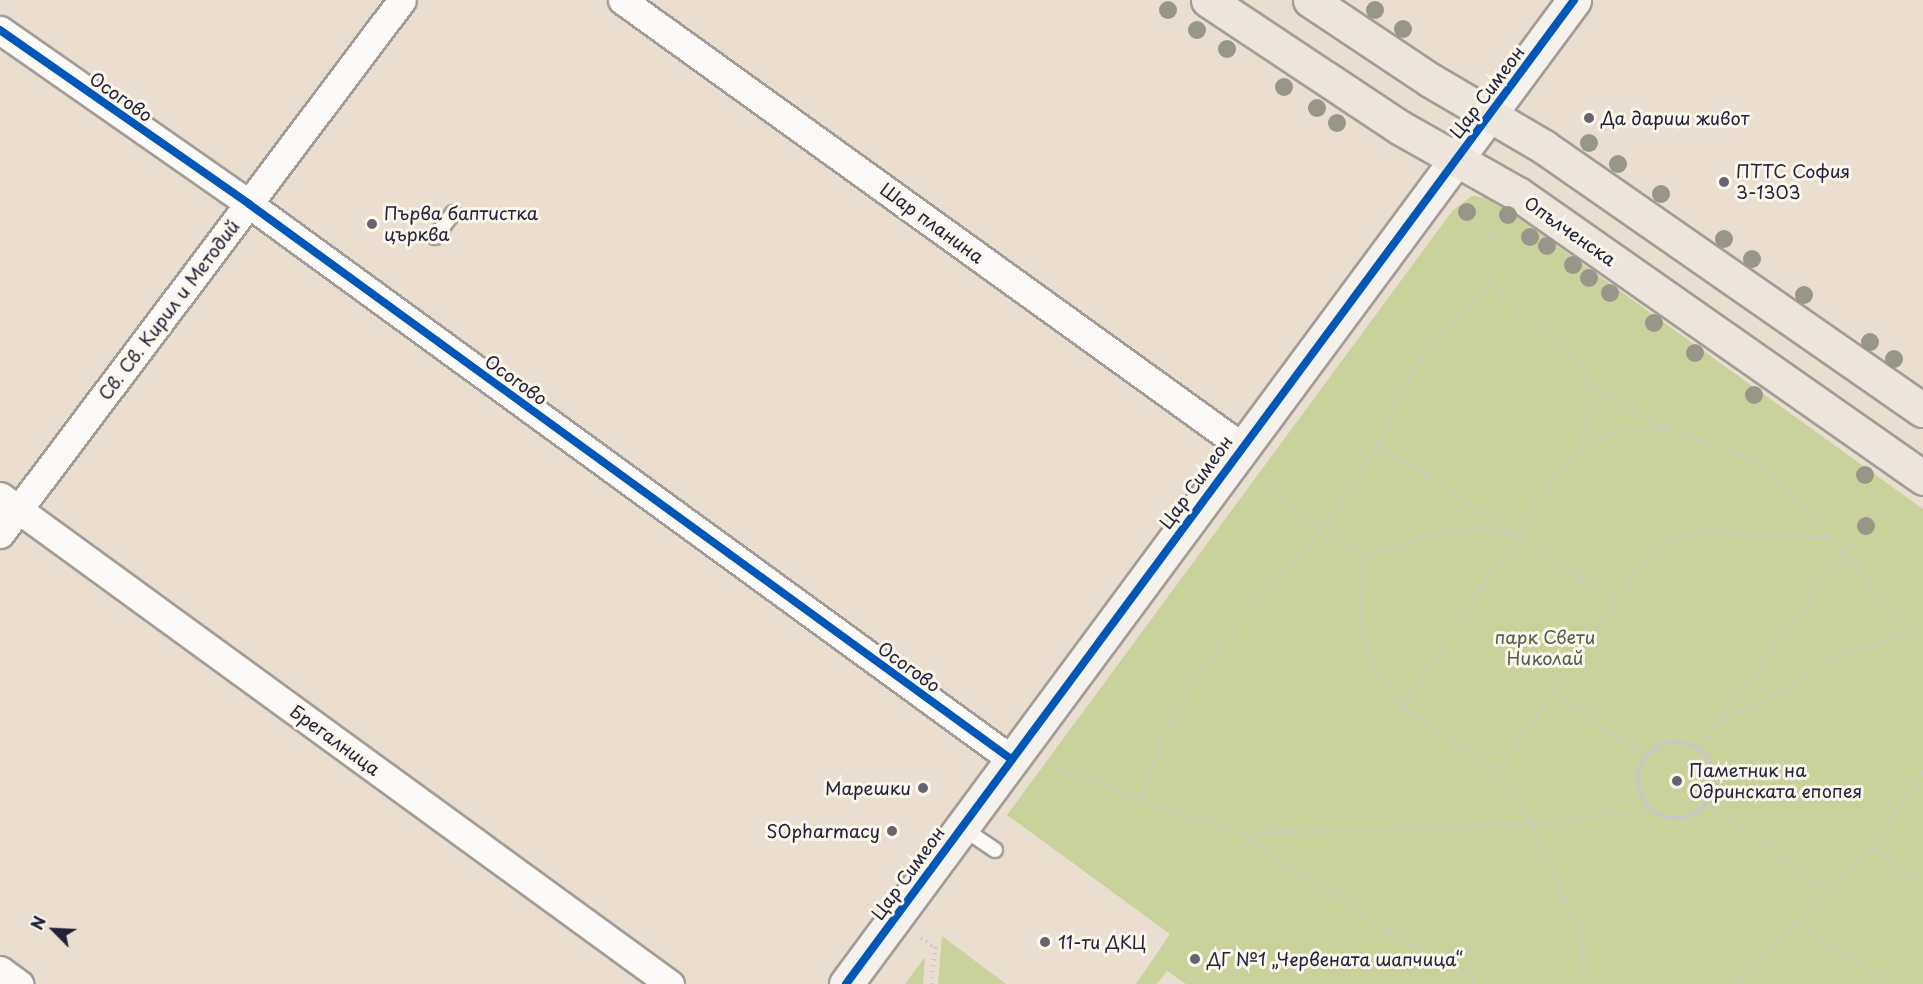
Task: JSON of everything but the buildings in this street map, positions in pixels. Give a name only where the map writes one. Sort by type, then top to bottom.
[{"type":"main road","name":"Опълченска","points":[[1208,0],[1382,117],[1518,194],[1923,478]]},
{"type":"main road","points":[[1310,0],[1488,115],[1544,147],[1923,410]]},
{"type":"street","name":"Св. Св. Кирил и Методий","points":[[0,534],[9,503],[249,204],[402,0]]},
{"type":"street","name":"Шар планина","points":[[622,0],[1241,446]]},
{"type":"street","name":"Цар Симеон","points":[[846,984],[1241,446],[1574,0]]},
{"type":"street","name":"Осогово","points":[[0,30],[249,204],[390,297],[1011,759]]},
{"type":"street","name":"Брегалница","points":[[9,503],[670,984]]},
{"type":"street","points":[[0,970],[19,984]]},
{"type":"lane","points":[[435,237],[453,213]]},
{"type":"lane","points":[[961,827],[995,850]]},
{"type":"path","points":[[1141,800],[1169,721],[1195,675],[1324,527],[1380,445],[1397,402],[1422,359],[1446,329],[1492,285],[1492,245],[1479,204]]},
{"type":"path","points":[[1492,285],[1571,355],[1588,380],[1622,406],[1668,429],[1755,460],[1783,483],[1914,633],[1923,637]]},
{"type":"path","points":[[1404,707],[1547,487],[1580,448],[1594,412],[1588,380]]},
{"type":"path","points":[[1580,448],[1620,431],[1668,429]]},
{"type":"path","points":[[1380,445],[1616,600]]},
{"type":"path","points":[[1257,480],[1365,556]]},
{"type":"path","points":[[1699,748],[1880,507]]},
{"type":"path","points":[[1365,556],[1442,531],[1480,528],[1516,535]]},
{"type":"path","points":[[1498,771],[1616,600],[1647,561],[1676,539],[1706,532],[1833,538]]},
{"type":"path","points":[[1365,556],[1361,603],[1364,636],[1377,673],[1404,707],[1498,771],[1532,825],[1574,915],[1583,949],[1583,984]]},
{"type":"path","points":[[1719,722],[1791,687],[1831,657],[1914,633]]},
{"type":"path","points":[[1554,691],[1645,757]]},
{"type":"path","points":[[1670,741],[1685,742],[1699,748],[1709,760],[1715,775],[1714,791],[1707,804],[1695,814],[1680,819],[1664,817],[1651,810],[1638,784],[1645,757],[1670,741]]},
{"type":"path","points":[[1044,764],[1239,833],[1403,940],[1484,984]]},
{"type":"path","points":[[1733,984],[1873,849],[1923,771]]},
{"type":"path","points":[[1707,804],[1828,890]]},
{"type":"path","points":[[1239,833],[1532,825],[1651,810]]},
{"type":"path","points":[[1873,849],[1923,883]]},
{"type":"path","points":[[1798,921],[1891,984]]},
{"type":"path","points":[[918,936],[934,947],[931,984]]},
{"type":"green space","name":"парк Свети Николай","points":[[1472,196],[1491,198],[1923,509],[1923,984],[1186,984],[1167,971],[1157,984],[1136,984],[1170,934],[1007,815],[1453,210]]},
{"type":"green space","points":[[942,936],[1006,984],[938,984]]},
{"type":"green space","points":[[925,957],[923,984],[905,984]]},
{"type":"cycle path","points":[[846,984],[1574,0]]},
{"type":"cycle path","points":[[0,30],[249,204],[1011,759]]},
{"type":"place","name":"Да дариш живот","points":[[1589,118]]},
{"type":"place","name":"ПТТС София 3-1303","points":[[1724,182]]},
{"type":"place","name":"Първа баптистка църква","points":[[372,224]]},
{"type":"place","name":"Паметник на Одринската епопея","points":[[1677,781]]},
{"type":"place","name":"Марешки","points":[[923,788]]},
{"type":"place","name":"SOpharmacy","points":[[892,831]]},
{"type":"place","name":"11-ти ДКЦ","points":[[1045,942]]},
{"type":"place","name":"ДГ №1 „Червената шапчица“","points":[[1195,959]]}]
